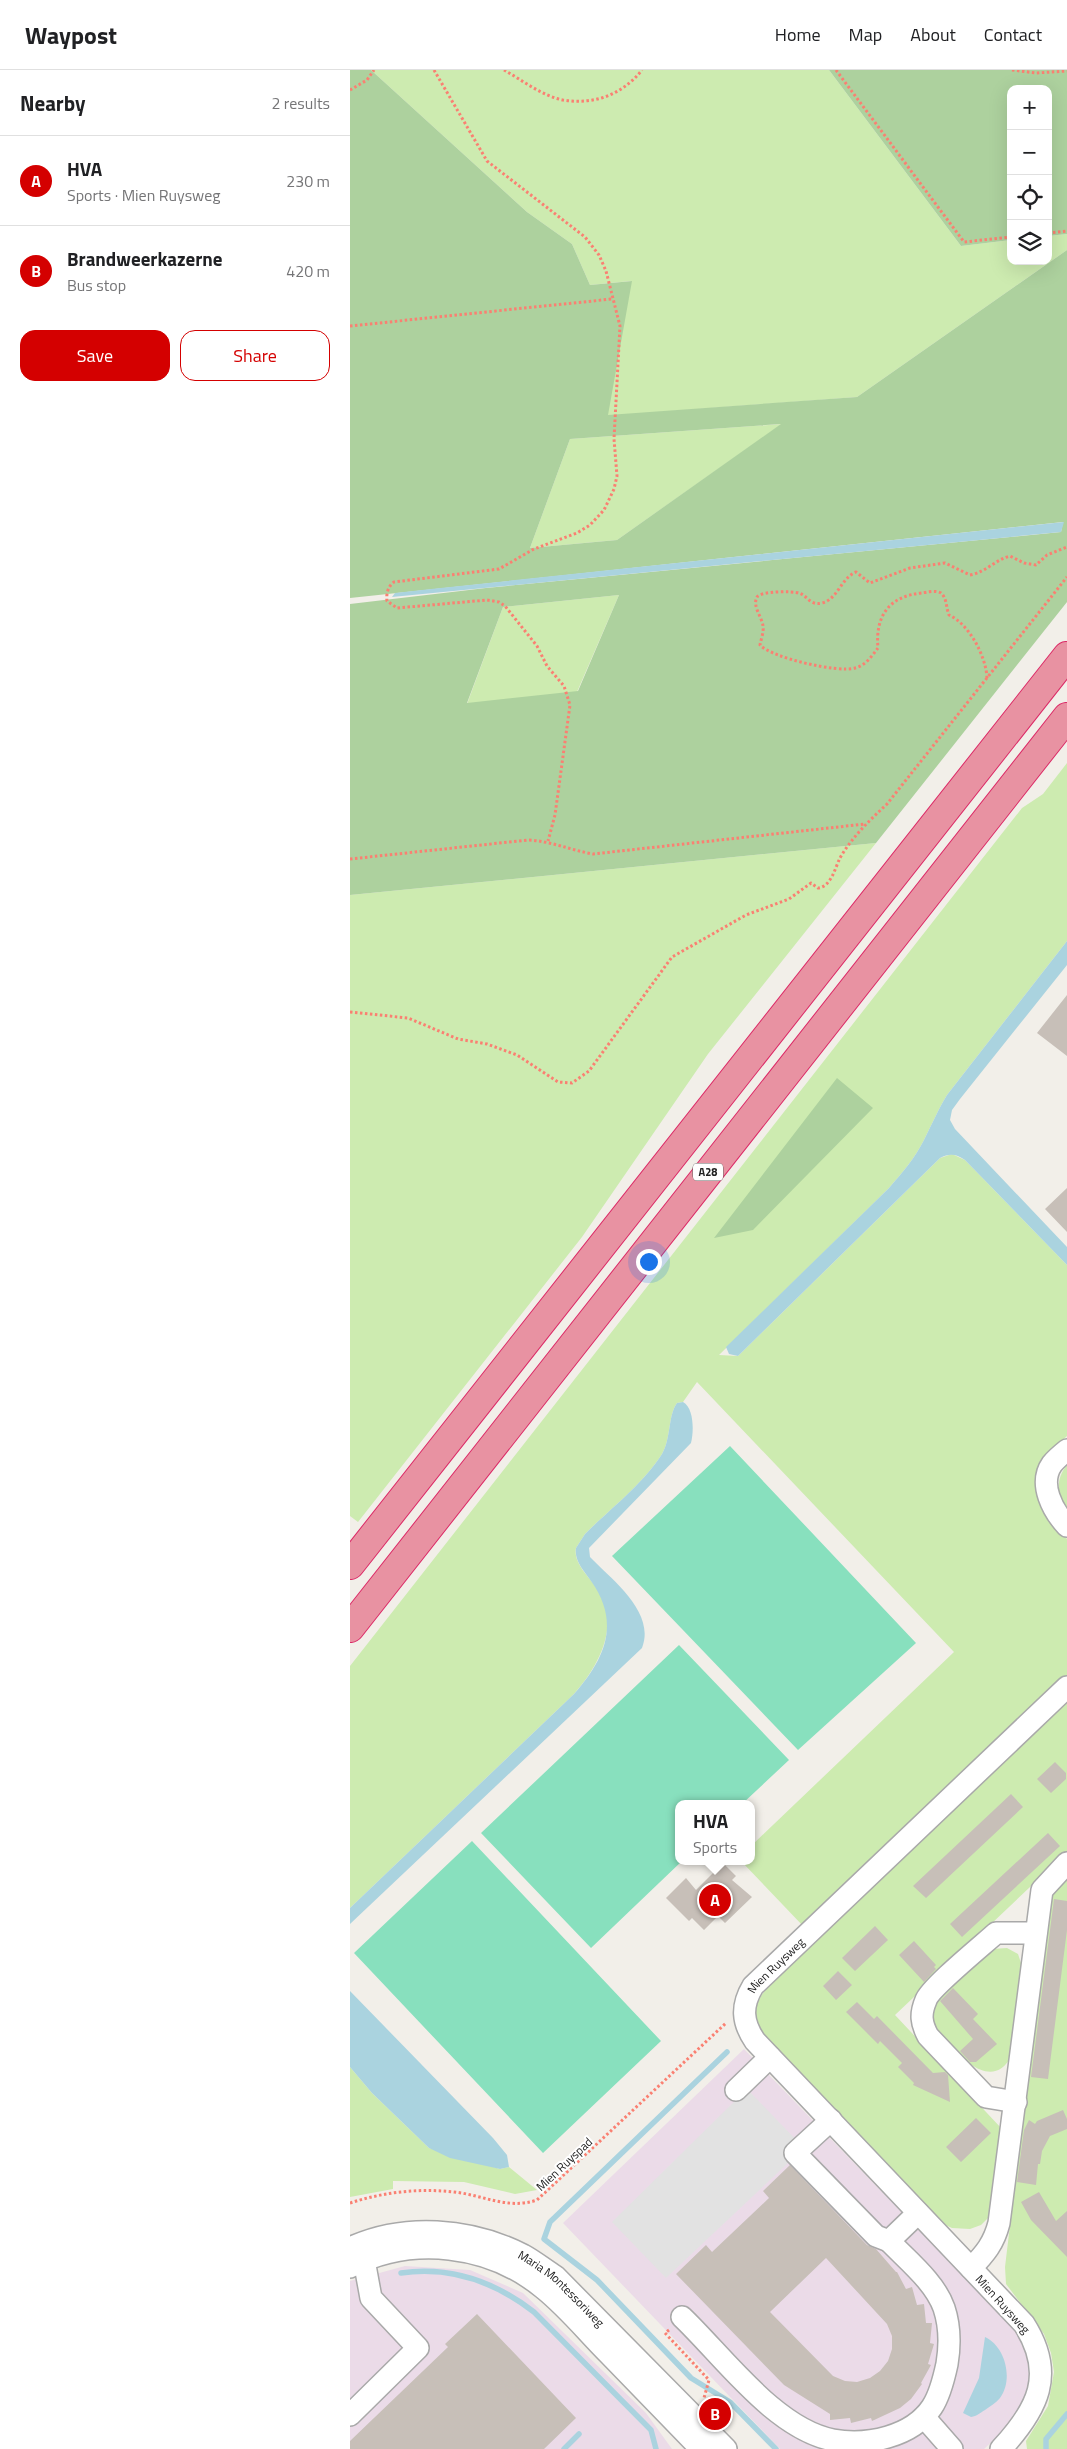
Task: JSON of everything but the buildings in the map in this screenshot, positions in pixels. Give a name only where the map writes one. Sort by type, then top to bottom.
[{"type":"highway","points":[[350,1565],[1067,656]]},
{"type":"highway","name":"A28","points":[[350,1628],[1067,717]]},
{"type":"street","points":[[1067,1450],[1052,1465],[1047,1480],[1048,1494],[1056,1514],[1067,1526]]},
{"type":"street","name":"Mien Ruysweg","points":[[1003,2448],[1034,2407],[1039,2393],[1041,2366],[1036,2347],[1024,2324],[751,2036],[744,2017],[745,2005],[753,1986],[1067,1687]]},
{"type":"street","name":"Mien Ruysweg","points":[[971,2268],[986,2253],[995,2240],[999,2223],[1042,1890],[1067,1863]]},
{"type":"street","points":[[1016,2102],[986,2097],[928,2036],[922,2025],[921,2017],[926,1998],[996,1933],[1036,1933]]},
{"type":"street","points":[[736,2090],[770,2057]]},
{"type":"street","points":[[682,2317],[763,2401],[798,2426],[832,2440],[861,2441],[883,2438],[902,2432],[924,2417],[933,2406],[944,2378],[949,2350],[948,2328],[944,2307],[932,2287],[889,2241],[876,2236],[795,2152],[831,2120]]},
{"type":"street","points":[[889,2241],[918,2213]]},
{"type":"street","name":"Maria Montessoriweg","points":[[355,2258],[362,2242],[394,2234],[419,2231],[452,2233],[490,2242],[523,2255],[555,2276],[726,2449]]},
{"type":"street","name":"Maria Montessoriweg","points":[[355,2258],[410,2248],[448,2249],[478,2254],[515,2270],[543,2288],[701,2449]]},
{"type":"street","points":[[350,2415],[418,2348],[372,2298],[355,2258]]},
{"type":"street","points":[[924,2417],[952,2449]]},
{"type":"path","points":[[350,90],[367,80],[374,70]]},
{"type":"path","points":[[434,70],[487,161],[594,245],[606,271],[621,331],[614,429],[617,476],[604,510],[590,525],[578,533],[534,549],[499,569],[394,582],[389,587],[387,595],[388,601],[397,608],[487,600],[499,602],[542,652],[547,666],[562,682],[570,705],[555,815],[548,841]]},
{"type":"path","points":[[504,70],[546,94],[562,100],[582,101],[603,98],[619,92],[642,70]]},
{"type":"path","points":[[836,70],[964,242],[1007,237]]},
{"type":"path","points":[[1012,70],[1036,73],[1067,71]]},
{"type":"path","points":[[1052,233],[1067,231]]},
{"type":"path","points":[[350,326],[612,299]]},
{"type":"path","points":[[987,679],[986,668],[981,655],[963,624],[948,615],[944,598],[940,593],[916,594],[898,598],[889,607],[879,625],[878,648],[857,668],[844,670],[812,663],[793,662],[764,650],[760,645],[763,625],[756,605],[757,597],[760,594],[769,593],[799,593],[809,602],[819,604],[832,597],[850,575],[856,572],[870,582],[910,568],[945,563],[970,575],[986,570],[1000,559],[1010,556],[1024,564],[1036,565],[1052,553],[1067,547]]},
{"type":"path","points":[[350,1012],[408,1018],[458,1039],[488,1044],[517,1055],[558,1082],[572,1083],[589,1071],[672,957],[746,915],[789,899],[811,883],[818,888],[822,888],[827,884],[846,849],[865,824],[887,804],[1067,577]]},
{"type":"path","points":[[350,859],[528,840],[548,841],[575,851],[593,854],[865,824]]},
{"type":"path","name":"Mien Ruyspad","points":[[350,2203],[387,2193],[403,2192],[455,2192],[518,2205],[538,2200],[723,2025],[731,2018],[744,2017]]},
{"type":"path","points":[[704,2398],[708,2382]]},
{"type":"shaded area","points":[[744,2049],[1024,2339],[1031,2382],[1015,2420],[984,2449],[780,2449],[563,2223]]},
{"type":"shaded area","points":[[747,2089],[804,2148],[666,2278],[612,2222]]},
{"type":"shaded area","points":[[405,2266],[470,2270],[523,2293],[646,2413],[672,2449],[350,2449],[350,2281]]},
{"type":"green space","points":[[350,70],[371,70],[527,212],[572,244],[590,285],[632,281],[608,415],[857,397],[1046,265],[1052,265],[1052,260],[1067,250],[1067,602],[876,843],[350,895],[350,604],[486,588],[1061,532],[1063,522],[350,598]],"holes":[[[781,424],[617,540],[530,548],[570,439]],[[619,595],[578,691],[467,703],[503,607]]]},
{"type":"green space","points":[[371,70],[829,70],[961,246],[1007,240],[1007,265],[1046,265],[857,397],[607,416],[631,281],[590,285],[572,244],[527,212]]},
{"type":"green space","points":[[829,70],[1067,70],[1067,234],[1052,236],[1052,85],[1007,85],[1007,240],[961,246]]},
{"type":"green space","points":[[1067,234],[1067,250],[1052,260],[1052,236]]},
{"type":"green space","points":[[782,424],[617,540],[530,548],[570,439]]},
{"type":"green space","points":[[619,595],[577,692],[467,704],[503,607]]},
{"type":"green space","points":[[1067,763],[1067,941],[947,1095],[920,1147],[899,1177],[719,1355],[738,1356],[940,1158],[952,1154],[965,1160],[1067,1265],[1067,1436],[1054,1448],[1056,1527],[1067,1539],[1067,1676],[804,1927],[745,1865],[755,1865],[755,1842],[954,1652],[697,1382],[683,1402],[677,1403],[674,1408],[665,1448],[655,1465],[636,1486],[585,1534],[576,1548],[577,1559],[580,1565],[598,1590],[605,1604],[607,1618],[607,1632],[604,1645],[591,1671],[574,1694],[350,1908],[350,1666],[1022,808],[1043,794]]},
{"type":"green space","points":[[876,843],[708,1054],[582,1237],[358,1522],[350,1516],[350,895]]},
{"type":"green space","points":[[837,1078],[873,1108],[753,1230],[714,1238]]},
{"type":"green space","points":[[730,1446],[916,1643],[798,1750],[612,1556]]},
{"type":"green space","points":[[1067,1465],[1067,1511],[1059,1493],[1059,1482]]},
{"type":"green space","points":[[679,1645],[789,1760],[746,1800],[675,1800],[675,1865],[678,1865],[591,1948],[481,1833]]},
{"type":"green space","points":[[1067,1703],[1067,1852],[895,2015],[1002,2129],[994,2209],[981,2225],[970,2229],[952,2228],[941,2223],[763,2036],[757,2023],[757,2006],[767,1988]]},
{"type":"green space","points":[[472,1841],[661,2041],[543,2153],[354,1953]]},
{"type":"green space","points":[[1067,1876],[1067,2449],[1027,2449],[1026,2441],[1048,2406],[1054,2372],[1051,2353],[1044,2334],[1006,2284],[1005,2267],[1050,1892]]},
{"type":"green space","points":[[1007,1948],[1018,1954],[1023,1969],[1012,2055],[1005,2065],[998,2070],[990,2072],[982,2070],[966,2061],[935,2031],[932,2020],[933,2011],[935,2000],[992,1949]]},
{"type":"green space","points":[[350,2067],[372,2093],[429,2148],[500,2169],[509,2167],[537,2190],[515,2194],[464,2182],[393,2181],[393,2189],[350,2197]]},
{"type":"water","points":[[1064,522],[1061,532],[392,597],[395,593]]},
{"type":"water","points":[[1067,941],[1067,965],[960,1099],[952,1110],[950,1120],[955,1129],[1067,1247],[1067,1265],[965,1160],[956,1155],[947,1155],[940,1158],[738,1356],[729,1354],[726,1347],[889,1188],[903,1171],[920,1147],[947,1095]]},
{"type":"water","points":[[683,1402],[687,1405],[691,1414],[693,1432],[691,1443],[589,1548],[590,1557],[620,1586],[638,1609],[645,1635],[642,1648],[350,1924],[350,1908],[574,1694],[594,1667],[601,1654],[605,1640],[607,1626],[605,1611],[600,1596],[578,1562],[576,1548],[585,1534],[636,1486],[655,1465],[665,1448],[674,1408],[677,1403]]},
{"type":"water","points":[[350,1991],[493,2138],[507,2155],[509,2167],[500,2169],[450,2158],[429,2148],[372,2093],[350,2067]]},
{"type":"water","points":[[985,2337],[992,2341],[1002,2355],[1007,2373],[1006,2382],[998,2400],[971,2417],[963,2413],[979,2378]]},
{"type":"waterway","points":[[727,2052],[550,2222],[544,2239],[597,2280],[691,2378],[730,2402],[776,2449]]},
{"type":"waterway","points":[[401,2273],[419,2271],[455,2274],[488,2284],[519,2301],[534,2312],[651,2430],[656,2449]]},
{"type":"waterway","points":[[1046,2449],[1046,2439],[1067,2414]]},
{"type":"waterway","points":[[564,2449],[579,2434]]},
{"type":"place","name":"HVA","points":[[715,1900]]},
{"type":"place","name":"Brandweerkazerne","points":[[715,2414]]}]
